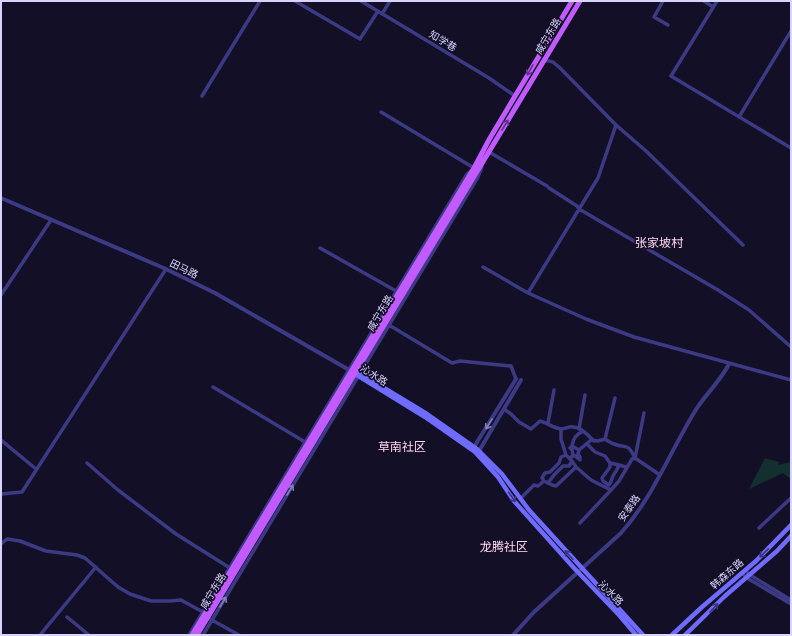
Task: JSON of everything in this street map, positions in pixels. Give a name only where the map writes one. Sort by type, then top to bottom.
[{"type":"main road","name":"咸宁东路","points":[[197,635],[230,568],[355,373],[490,138],[572,1]]},
{"type":"main road","name":"咸宁东路","points":[[192,635],[207,615],[580,1]]},
{"type":"main road","name":"沁水路","points":[[355,373],[427,414],[479,451],[502,474],[529,510],[635,635]]},
{"type":"main road","name":"沁水路","points":[[355,373],[425,417],[475,452],[498,477],[514,501],[638,628],[643,635]]},
{"type":"main road","points":[[333,409],[343,402]]},
{"type":"main road","name":"韩森东路","points":[[672,635],[791,525]]},
{"type":"main road","name":"韩森东路","points":[[686,635],[722,600],[777,551],[791,536]]},
{"type":"main road","points":[[668,635],[682,625]]},
{"type":"main road","points":[[638,628],[647,635]]},
{"type":"street","points":[[202,96],[260,1]]},
{"type":"street","points":[[296,1],[360,40],[378,11]]},
{"type":"street","name":"知学巷","points":[[361,1],[489,78],[515,96]]},
{"type":"street","points":[[382,14],[390,1]]},
{"type":"street","points":[[663,1],[654,17],[668,25]]},
{"type":"street","points":[[704,1],[713,7]]},
{"type":"street","points":[[717,1],[671,76],[791,148]]},
{"type":"street","points":[[739,117],[791,31]]},
{"type":"street","points":[[544,60],[553,62],[560,68],[616,125],[743,245]]},
{"type":"street","points":[[189,635],[207,615],[343,402],[355,373],[396,291],[467,174],[474,168],[382,112]]},
{"type":"street","points":[[528,294],[598,178],[616,125]]},
{"type":"street","points":[[489,152],[548,187],[577,206],[579,209],[743,306],[791,347]]},
{"type":"street","points":[[87,464],[118,490],[176,534],[230,568],[305,442],[389,325],[478,177],[484,159]]},
{"type":"street","name":"田马路","points":[[1,198],[166,269],[215,293],[355,373]]},
{"type":"street","points":[[1,295],[51,220]]},
{"type":"street","points":[[320,248],[396,291]]},
{"type":"street","points":[[483,267],[528,294],[586,319],[634,336],[729,365],[791,380]]},
{"type":"street","points":[[1,494],[22,492],[166,269]]},
{"type":"street","points":[[389,325],[452,363],[460,361],[511,366],[519,380]]},
{"type":"street","name":"安泰路","points":[[513,635],[534,612],[621,532],[633,519],[660,475],[697,408],[729,365]]},
{"type":"street","points":[[474,447],[499,406],[519,380]]},
{"type":"street","points":[[479,451],[519,380]]},
{"type":"street","points":[[213,387],[305,442]]},
{"type":"street","points":[[548,423],[554,390]]},
{"type":"street","points":[[576,467],[556,486],[546,482],[542,478],[545,473],[550,472],[561,465],[569,466],[572,458],[572,450],[570,448],[573,440],[581,430],[585,395]]},
{"type":"street","points":[[605,439],[615,398]]},
{"type":"street","points":[[499,406],[511,414],[519,422],[531,429],[540,421],[561,429],[573,426],[581,430],[594,441]]},
{"type":"street","points":[[580,523],[619,481],[626,467],[632,459],[635,458],[644,413]]},
{"type":"street","points":[[561,429],[561,439],[566,456]]},
{"type":"street","points":[[579,450],[591,440],[594,441],[605,439],[613,444],[624,446],[631,450],[635,458],[660,475]]},
{"type":"street","points":[[1,440],[36,469]]},
{"type":"street","points":[[587,444],[595,452],[605,456],[610,463],[626,467]]},
{"type":"street","points":[[572,446],[579,450]]},
{"type":"street","points":[[521,498],[534,485],[538,486],[546,482],[554,475],[561,465],[561,457],[566,456],[580,460],[578,454],[579,450]]},
{"type":"street","points":[[572,458],[576,467],[591,480],[611,490]]},
{"type":"street","points":[[610,463],[610,467],[602,478],[603,481],[609,485],[619,465]]},
{"type":"street","points":[[759,528],[791,498]]},
{"type":"street","points":[[1,544],[7,538],[20,541],[46,551],[77,555],[85,558],[118,587],[130,594],[151,601],[181,600],[239,635]]},
{"type":"street","points":[[40,635],[96,567]]},
{"type":"street","points":[[743,571],[749,577],[791,604]]},
{"type":"street","points":[[749,577],[791,600]]},
{"type":"street","points":[[202,635],[207,615]]},
{"type":"street","points":[[67,617],[89,635]]},
{"type":"green space","points":[[765,458],[779,462],[778,465],[791,462],[791,477],[789,478],[783,473],[749,489]]},
{"type":"district","name":"张家坡村","points":[[659,243]]},
{"type":"district","name":"草南社区","points":[[402,447]]},
{"type":"district","name":"龙腾社区","points":[[504,547]]}]
